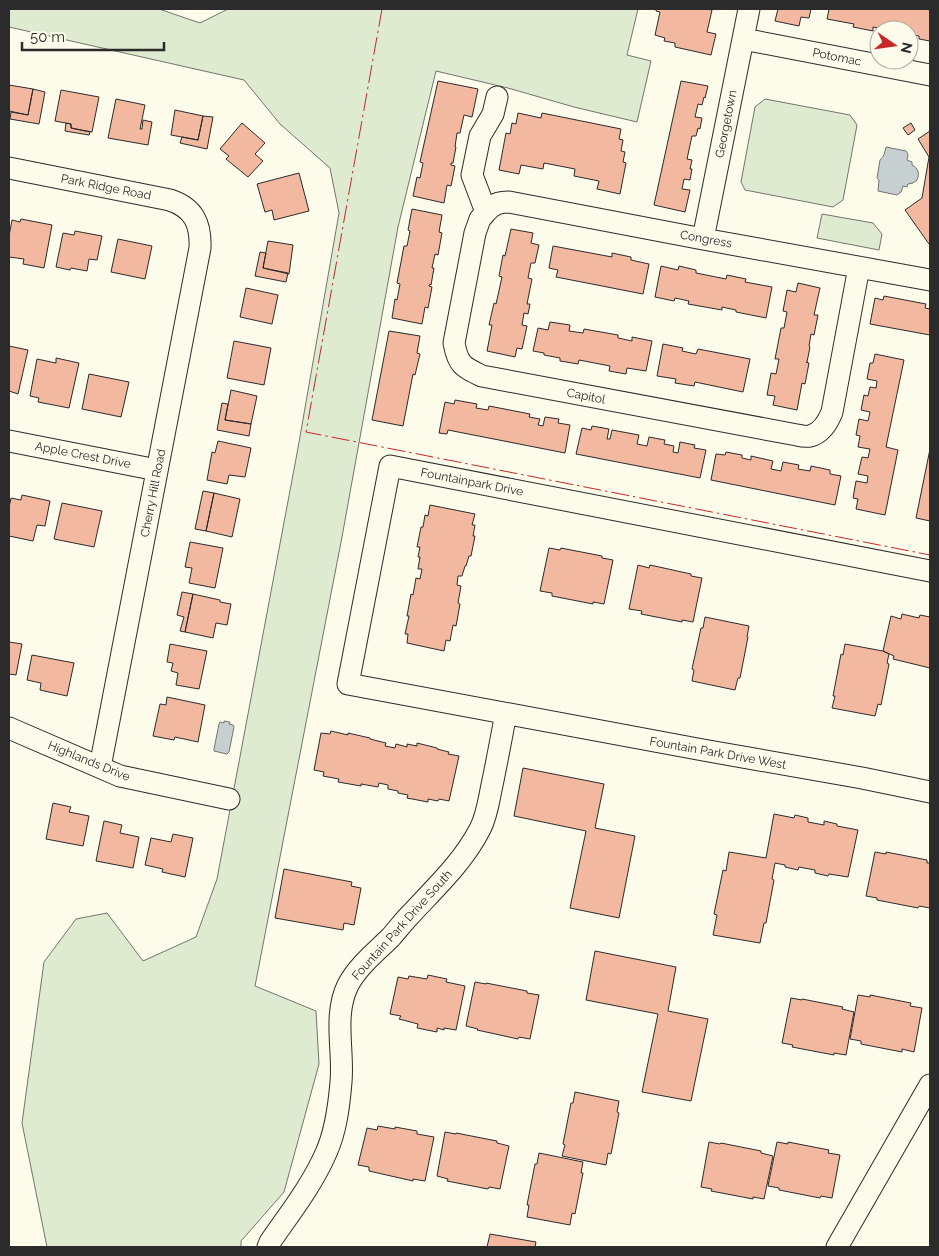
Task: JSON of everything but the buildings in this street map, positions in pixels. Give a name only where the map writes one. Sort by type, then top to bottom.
[{"type":"street","name":"Georgetown","points":[[703,239],[749,9]]},
{"type":"street","name":"Potomac","points":[[743,39],[930,75]]},
{"type":"street","points":[[486,212],[472,175],[480,136],[494,114],[497,97]]},
{"type":"street","name":"Park Ridge Road","points":[[9,168],[170,200],[185,207],[196,220]]},
{"type":"street","name":"Congress","points":[[486,212],[492,205],[510,202],[930,280]]},
{"type":"street","name":"Capitol","points":[[486,212],[480,219],[475,233],[454,342],[460,362],[467,369],[482,376],[797,435],[810,436],[820,431],[827,423],[832,412],[859,267]]},
{"type":"street","name":"Cherry Hill Road","points":[[100,767],[200,248],[201,234],[196,220]]},
{"type":"street","name":"Apple Crest Drive","points":[[9,441],[158,470]]},
{"type":"street","name":"Fountainpark Drive","points":[[506,714],[348,684],[390,466],[930,571]]},
{"type":"street","name":"Fountain Park Drive West","points":[[506,714],[930,792]]},
{"type":"street","name":"Fountain Park Drive South","points":[[268,1247],[317,1171],[327,1151],[334,1129],[342,1080],[341,1014],[344,995],[348,985],[371,956],[446,878],[473,841],[481,827],[486,811],[506,714]]},
{"type":"street","name":"Highlands Drive","points":[[9,728],[128,778],[230,799]]},
{"type":"street","points":[[837,1247],[930,1085]]},
{"type":"green space","points":[[9,9],[159,9],[200,23],[228,9],[638,9],[627,55],[651,61],[637,122],[436,71],[398,227],[342,537],[255,986],[316,1011],[319,1064],[284,1192],[241,1241],[241,1247],[47,1247],[22,1123],[44,962],[76,919],[107,913],[143,961],[196,937],[217,879],[298,448],[339,213],[330,168],[280,124],[244,80],[9,27]]},
{"type":"green space","points":[[765,99],[850,115],[857,125],[843,200],[833,207],[745,190],[741,182],[755,107]]},
{"type":"green space","points":[[822,214],[873,223],[882,234],[879,250],[817,238]]},
{"type":"shaded area","points":[[886,147],[906,151],[908,154],[907,160],[912,162],[912,165],[918,171],[917,180],[908,184],[907,187],[903,186],[901,192],[897,195],[878,191],[879,180],[877,178],[880,160]]},
{"type":"shaded area","points":[[224,721],[230,722],[229,724],[234,727],[227,754],[214,751],[219,724],[220,722],[224,723]]},
{"type":"power","points":[[382,9],[306,432],[930,555]]}]
